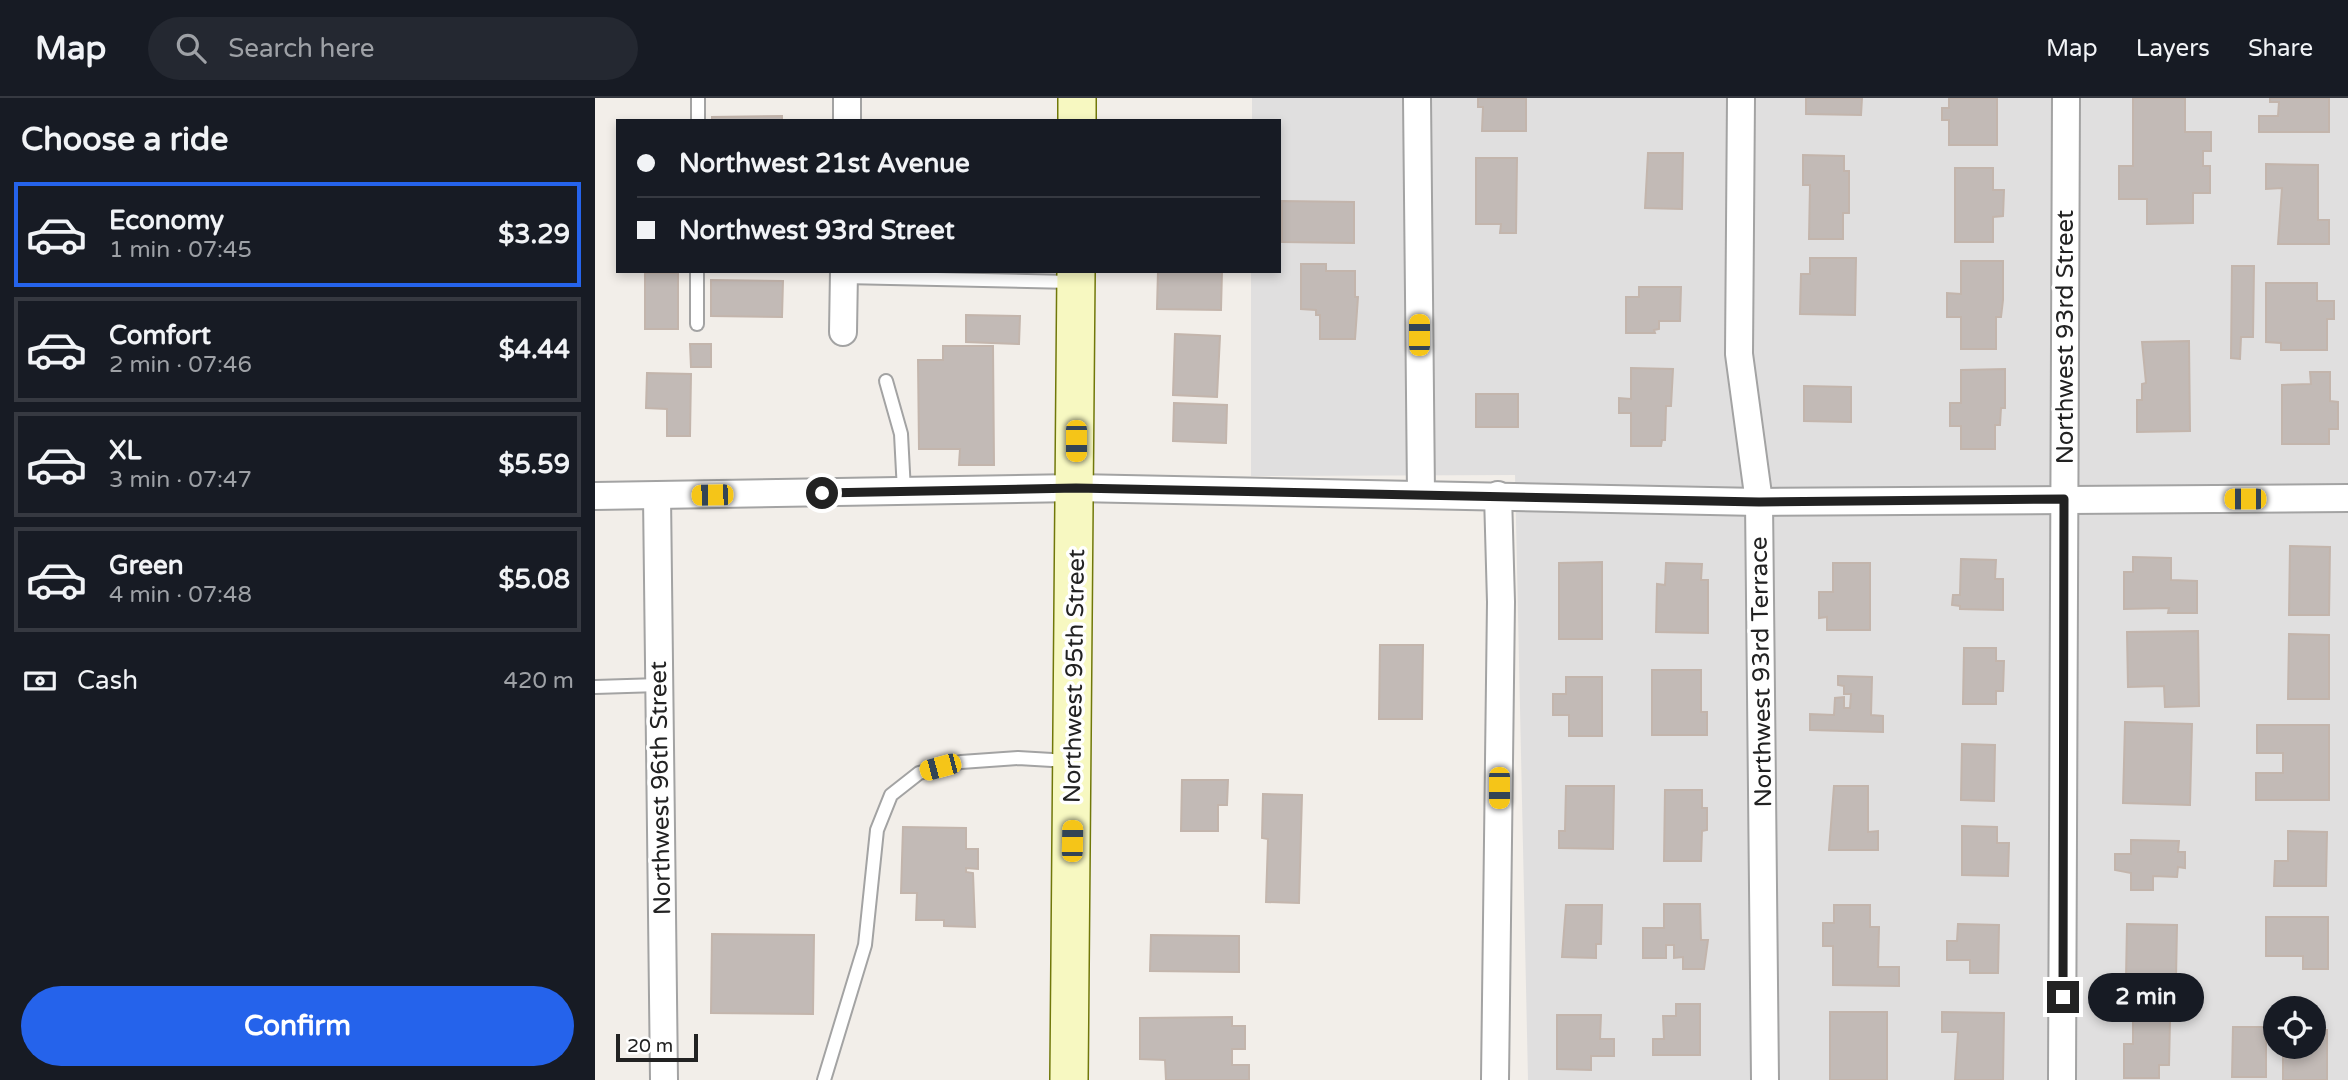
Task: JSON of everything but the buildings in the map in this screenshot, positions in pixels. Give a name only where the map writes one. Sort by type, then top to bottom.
[{"type":"main road","points":[[1077,98],[1077,119]]},
{"type":"main road","name":"Northwest 95th Street","points":[[1069,1080],[1076,277]]},
{"type":"street","points":[[847,98],[847,119]]},
{"type":"street","points":[[1417,98],[1421,494]]},
{"type":"street","name":"Northwest 93rd Terrace","points":[[1741,98],[1739,354],[1759,502],[1765,1080]]},
{"type":"street","name":"Northwest 93rd Street","points":[[2062,1080],[2066,98]]},
{"type":"street","points":[[843,332],[844,274]]},
{"type":"street","points":[[595,496],[1076,488],[1759,502],[2348,498]]},
{"type":"street","points":[[1495,1080],[1501,601],[1498,495]]},
{"type":"street","name":"Northwest 96th Street","points":[[657,496],[664,1080]]},
{"type":"lane","points":[[698,98],[698,119]]},
{"type":"lane","points":[[697,273],[697,324]]},
{"type":"lane","points":[[844,274],[1076,277]]},
{"type":"lane","points":[[886,381],[901,434],[904,491]]},
{"type":"lane","points":[[595,687],[659,685]]},
{"type":"lane","points":[[824,1080],[865,945],[877,830],[891,795],[919,773],[961,762],[1018,758],[1073,761]]},
{"type":"shaded area","points":[[1252,98],[2348,98],[2348,1080],[1528,1080],[1515,475],[1251,476],[1251,273],[1281,273],[1281,119],[1252,119]]},
{"type":"route","points":[[822,493],[1076,488],[1472,494],[1759,502],[2064,499],[2063,997]]}]
